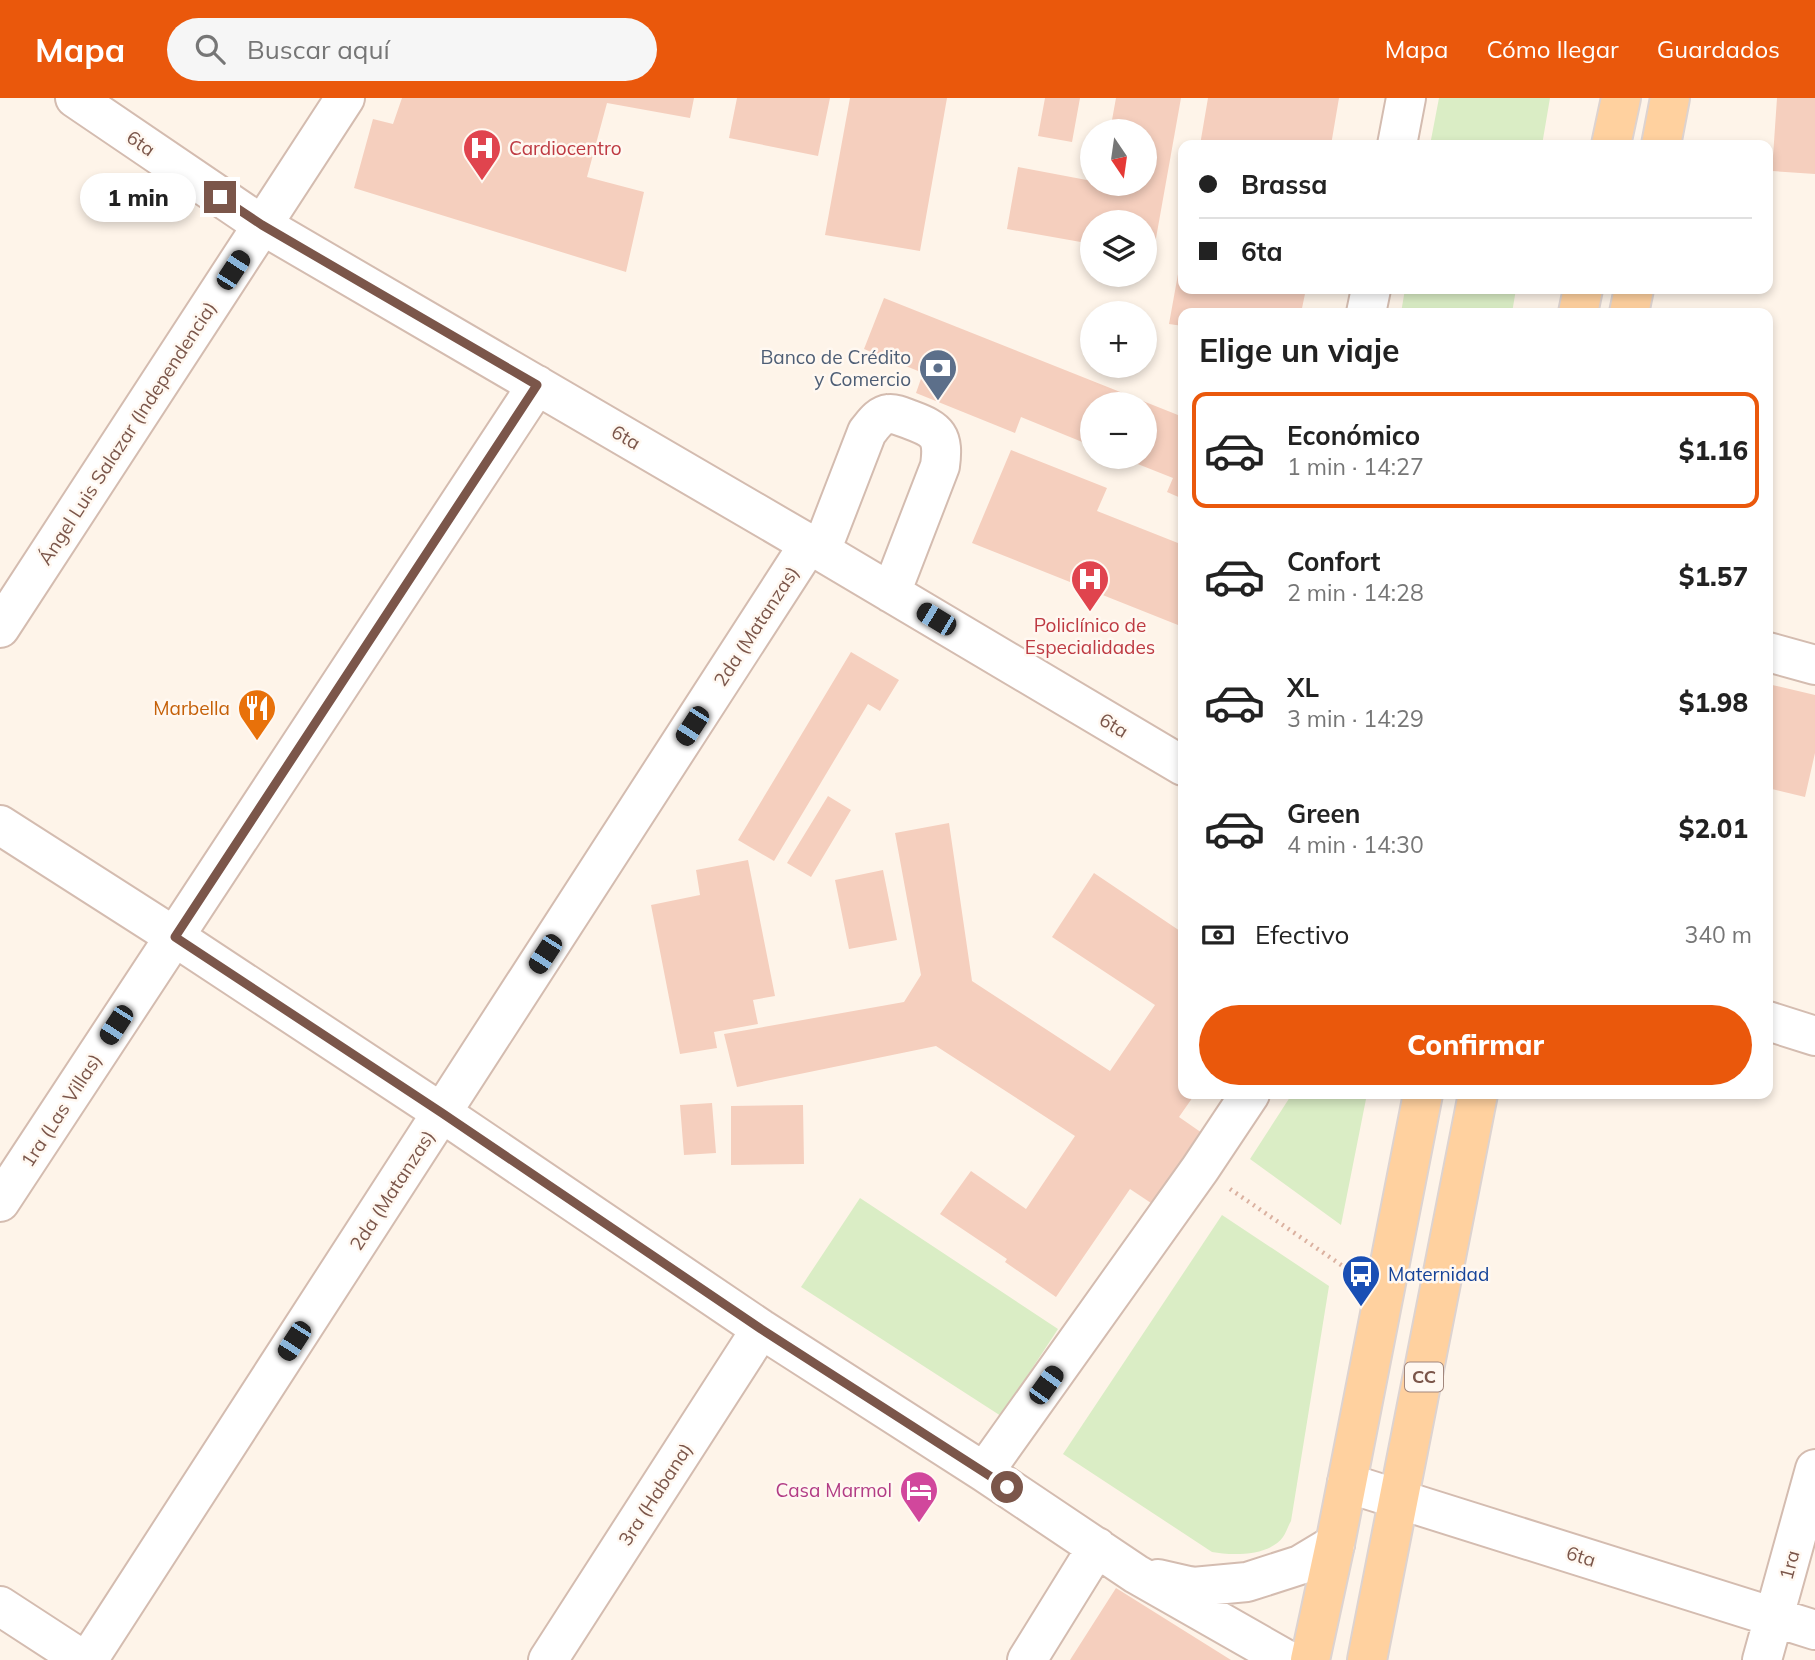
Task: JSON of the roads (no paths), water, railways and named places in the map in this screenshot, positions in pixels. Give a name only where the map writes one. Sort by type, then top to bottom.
[{"type":"main road","points":[[1612,140],[1620,98]]},
{"type":"main road","points":[[1662,140],[1670,98]]},
{"type":"main road","points":[[1310,1660],[1422,1099]]},
{"type":"main road","name":"CC","points":[[1367,1660],[1477,1099]]},
{"type":"street","name":"6ta","points":[[75,98],[262,225],[1178,763]]},
{"type":"street","name":"Ángel Luis Salazar (Independencia)","points":[[0,628],[345,98]]},
{"type":"street","points":[[1398,140],[1406,98]]},
{"type":"street","name":"1ra (Las Villas)","points":[[0,1202],[537,385]]},
{"type":"street","name":"2da (Matanzas)","points":[[85,1660],[815,548],[867,432],[877,420],[889,414],[929,427],[937,435],[942,448],[940,466],[891,593]]},
{"type":"street","points":[[1773,653],[1815,665]]},
{"type":"street","points":[[0,825],[442,1113],[761,1329],[984,1472],[1136,1574],[1287,1660]]},
{"type":"street","points":[[1773,1023],[1815,1036]]},
{"type":"street","points":[[984,1472],[1200,1169],[1247,1099]]},
{"type":"street","name":"3ra (Habana)","points":[[548,1660],[761,1329]]},
{"type":"street","name":"1ra","points":[[1762,1660],[1815,1469]]},
{"type":"street","name":"6ta","points":[[1347,1483],[1815,1630]]},
{"type":"street","points":[[1136,1574],[1193,1587],[1247,1582],[1300,1564],[1335,1544]]},
{"type":"street","points":[[1027,1660],[1097,1547]]},
{"type":"street","points":[[0,1606],[85,1660]]},
{"type":"place","name":"Cardiocentro","points":[[482,182]]},
{"type":"place","name":"Banco de Crédito y Comercio","points":[[938,402]]},
{"type":"place","name":"Policlínico de Especialidades","points":[[1090,613]]},
{"type":"place","name":"Marbella","points":[[257,742]]},
{"type":"place","name":"Maternidad","points":[[1361,1308]]},
{"type":"place","name":"Casa Marmol","points":[[919,1524]]}]
